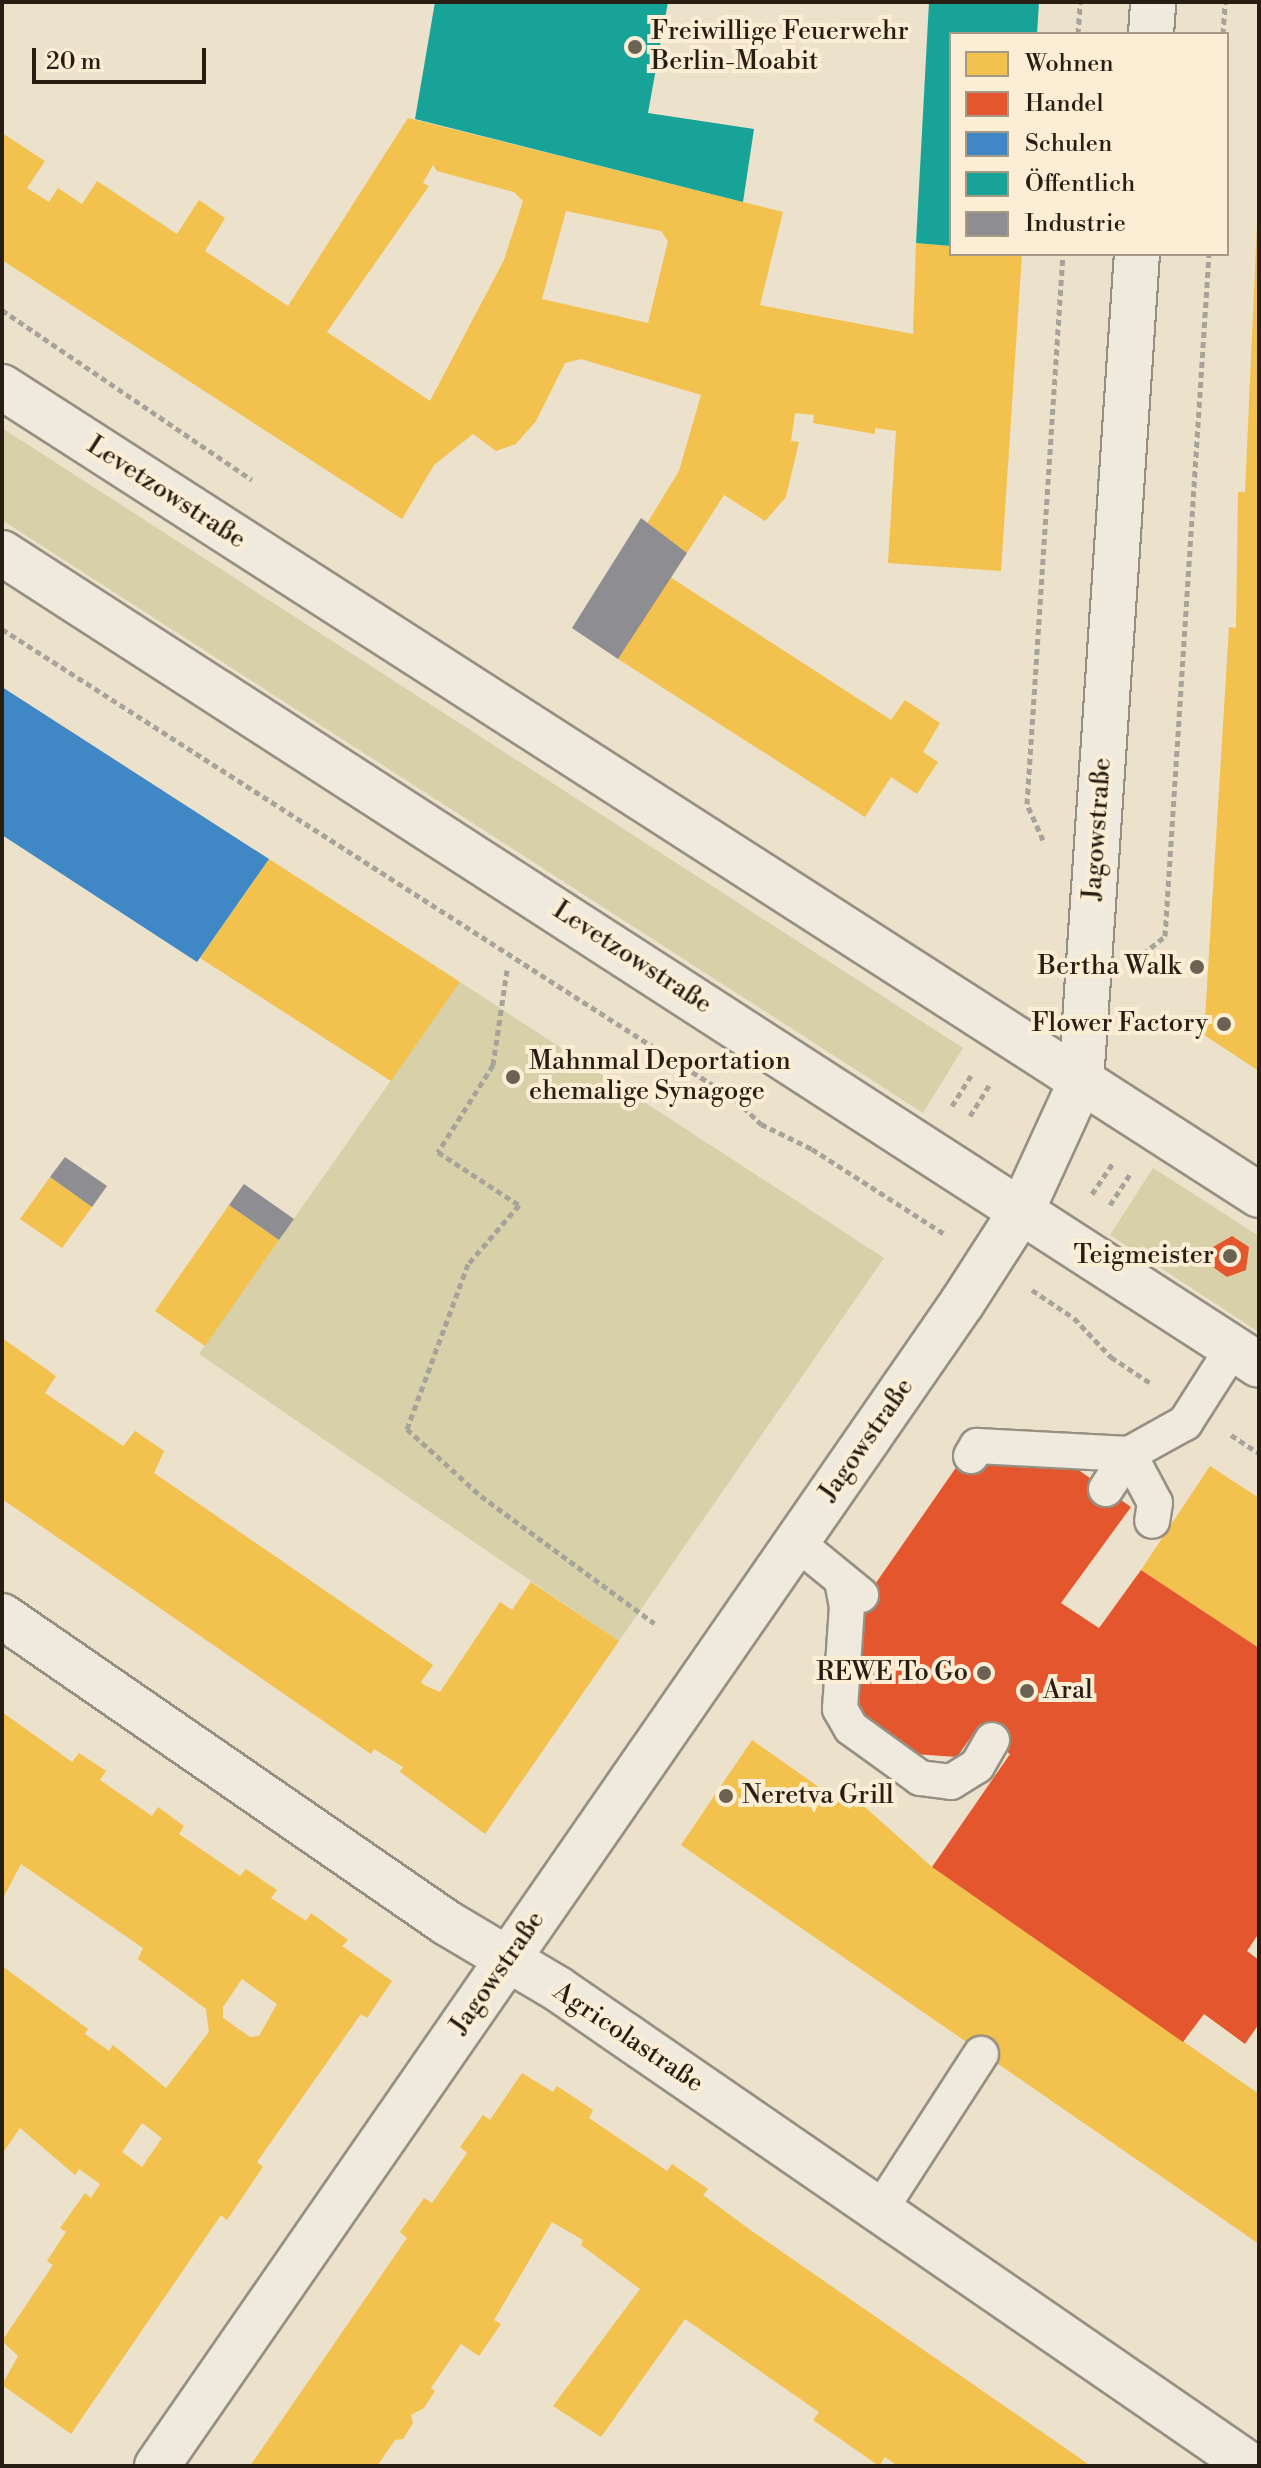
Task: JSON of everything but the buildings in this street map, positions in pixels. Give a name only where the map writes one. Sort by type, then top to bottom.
[{"type":"street","points":[[1151,32],[1153,2]]},
{"type":"street","name":"Jagowstraße","points":[[157,2466],[1022,1210],[1081,1081],[1137,256]]},
{"type":"street","name":"Levetzowstraße","points":[[2,387],[1259,1195]]},
{"type":"street","name":"Levetzowstraße","points":[[2,553],[1246,1357]]},
{"type":"street","name":"Agricolastraße","points":[[2,1616],[447,1923],[507,1958],[1251,2466]]},
{"type":"lane","points":[[971,1456],[977,1446],[1044,1456],[1129,1454],[1185,1423],[1246,1357]]},
{"type":"lane","points":[[1106,1489],[1129,1454]]},
{"type":"lane","points":[[1129,1454],[1155,1503],[1152,1521]]},
{"type":"lane","points":[[796,1542],[854,1589],[847,1606],[840,1709],[851,1728],[920,1778],[951,1782],[977,1766],[992,1740]]},
{"type":"lane","points":[[880,2210],[981,2054]]},
{"type":"path","points":[[1078,32],[1080,2]]},
{"type":"path","points":[[1223,32],[1225,2]]},
{"type":"path","points":[[1046,845],[1027,804],[1063,256]]},
{"type":"path","points":[[1132,964],[1165,936],[1209,256]]},
{"type":"path","points":[[2,629],[723,1092],[761,1124],[812,1149],[909,1211]]},
{"type":"path","points":[[507,970],[493,1065],[438,1152],[519,1205],[468,1264],[407,1429],[481,1496],[654,1623]]},
{"type":"path","points":[[949,1111],[981,1059]]},
{"type":"path","points":[[967,1120],[992,1080]]},
{"type":"path","points":[[1087,1202],[1121,1152]]},
{"type":"path","points":[[1105,1212],[1140,1160]]},
{"type":"shaded area","points":[[2,428],[963,1048],[923,1113],[2,520]]},
{"type":"shaded area","points":[[460,982],[884,1258],[619,1641],[199,1354]]},
{"type":"shaded area","points":[[1153,1168],[1259,1236],[1259,1332],[1110,1235]]},
{"type":"place","name":"Freiwillige Feuerwehr Berlin-Moabit","points":[[635,47]]},
{"type":"place","name":"Bertha Walk","points":[[1197,967]]},
{"type":"place","name":"Flower Factory","points":[[1224,1024]]},
{"type":"place","name":"Mahnmal Deportation ehemalige Synagoge","points":[[513,1077]]},
{"type":"place","name":"Teigmeister","points":[[1230,1256]]},
{"type":"place","name":"REWE To Go","points":[[984,1673]]},
{"type":"place","name":"Aral","points":[[1027,1691]]},
{"type":"place","name":"Neretva Grill","points":[[726,1796]]}]
